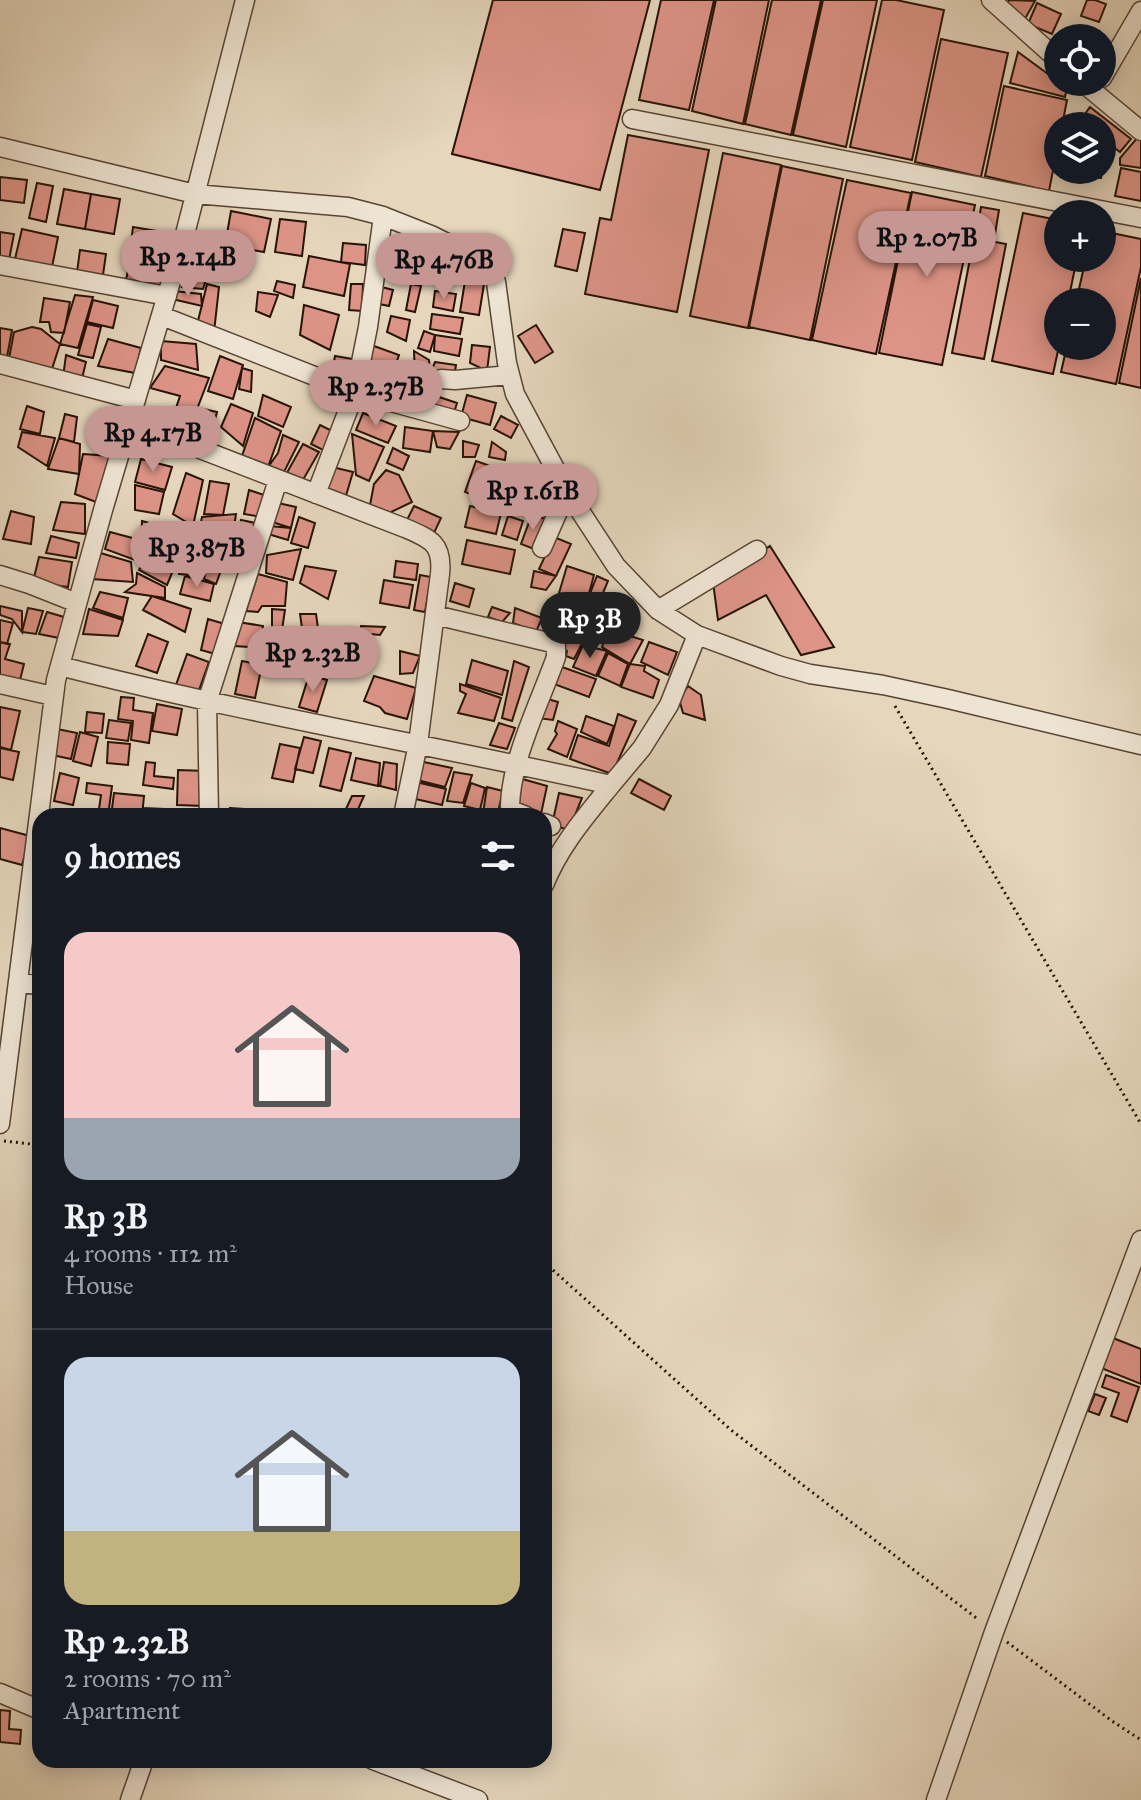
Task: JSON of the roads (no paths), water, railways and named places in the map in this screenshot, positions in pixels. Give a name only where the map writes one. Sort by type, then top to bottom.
[{"type":"street","points":[[42,808],[53,696],[60,666],[162,316],[245,0]]},
{"type":"street","points":[[991,0],[1044,47]]},
{"type":"street","points":[[1116,51],[1141,11]]},
{"type":"street","points":[[1107,96],[1141,131]]},
{"type":"street","points":[[632,119],[1141,218]]},
{"type":"street","points":[[0,147],[195,194],[348,207],[383,216],[453,246],[488,270],[496,282],[515,394],[567,491],[616,566],[658,610],[697,635],[796,670],[883,685],[1141,745]]},
{"type":"street","points":[[316,494],[355,392],[368,327],[383,216]]},
{"type":"street","points":[[0,265],[167,296]]},
{"type":"street","points":[[162,316],[355,392],[460,421]]},
{"type":"street","points":[[0,364],[136,400]]},
{"type":"street","points":[[441,379],[510,375]]},
{"type":"street","points":[[130,422],[405,528],[429,540],[439,549],[441,560],[418,744],[405,808]]},
{"type":"street","points":[[209,808],[207,702],[278,480]]},
{"type":"street","points":[[542,548],[567,491]]},
{"type":"street","points":[[658,610],[757,550]]},
{"type":"street","points":[[0,575],[77,603]]},
{"type":"street","points":[[435,615],[556,646],[556,657],[516,764],[511,808]]},
{"type":"street","points":[[552,868],[566,843],[642,748],[669,705],[697,635]]},
{"type":"street","points":[[60,666],[207,702],[611,785]]},
{"type":"street","points":[[0,684],[53,696]]},
{"type":"street","points":[[0,1124],[32,891]]},
{"type":"street","points":[[19,983],[32,984]]},
{"type":"street","points":[[936,1800],[994,1632],[1141,1240]]},
{"type":"street","points":[[0,1693],[32,1707]]},
{"type":"street","points":[[130,1800],[141,1768]]},
{"type":"street","points":[[394,1768],[478,1800]]}]
